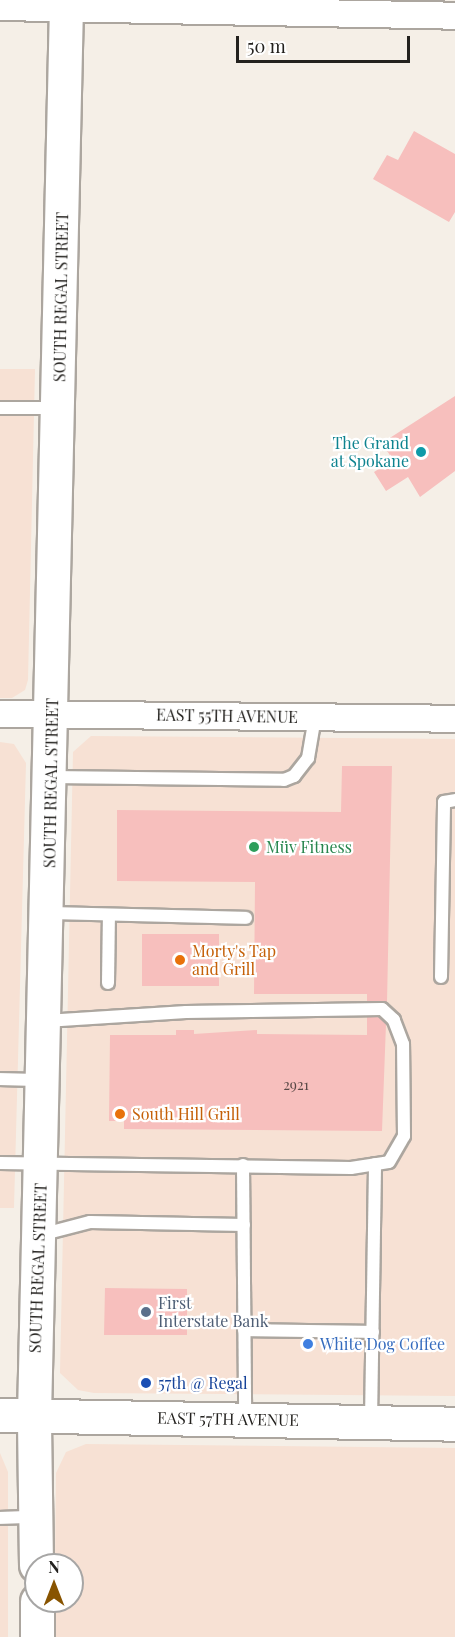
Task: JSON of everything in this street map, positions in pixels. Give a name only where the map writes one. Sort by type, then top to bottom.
[{"type":"main road","name":"SOUTH REGAL STREET","points":[[36,1553],[34,1415],[53,714],[66,4]]},
{"type":"main road","name":"EAST 57TH AVENUE","points":[[0,1415],[455,1424]]},
{"type":"main road","points":[[37,1613],[37,1637]]},
{"type":"street","points":[[0,7],[66,4],[455,16]]},
{"type":"street","name":"EAST 55TH AVENUE","points":[[0,714],[455,719]]},
{"type":"lane","points":[[0,408],[59,408]]},
{"type":"lane","points":[[51,777],[284,780],[294,776],[308,758],[315,717]]},
{"type":"lane","points":[[441,977],[444,802],[455,800]]},
{"type":"lane","points":[[47,913],[246,918]]},
{"type":"lane","points":[[108,984],[109,915]]},
{"type":"lane","points":[[0,1163],[351,1168],[389,1162],[404,1136],[403,1044],[394,1020],[382,1009],[186,1012],[45,1021]]},
{"type":"lane","points":[[0,1080],[43,1080]]},
{"type":"lane","points":[[371,1422],[375,1164]]},
{"type":"lane","points":[[243,1165],[245,1419]]},
{"type":"lane","points":[[39,1235],[90,1222],[244,1225]]},
{"type":"lane","points":[[244,1330],[372,1332]]},
{"type":"lane","points":[[0,1518],[36,1517]]},
{"type":"shaded area","points":[[0,369],[35,369],[28,680],[25,690],[12,698],[0,698]]},
{"type":"shaded area","points":[[91,736],[455,739],[455,1396],[94,1393],[78,1390],[60,1373],[73,752]]},
{"type":"shaded area","points":[[0,742],[14,744],[26,763],[14,1208],[0,1208]]},
{"type":"shaded area","points":[[86,1444],[455,1448],[455,1637],[54,1637],[54,1613],[84,1613],[84,1553],[55,1553],[56,1473],[66,1452]]},
{"type":"shaded area","points":[[0,1453],[8,1472],[8,1637],[0,1637]]},
{"type":"building","points":[[414,131],[455,154],[455,212],[449,222],[373,179],[387,155],[398,160]]},
{"type":"building","name":"The Grand at Spokane","points":[[455,396],[455,471],[420,497],[408,477],[386,491],[374,472],[393,460],[382,443]]},
{"type":"building","name":"Müv Fitness","points":[[342,766],[392,766],[387,1002],[367,1001],[367,994],[254,994],[255,882],[117,881],[117,810],[341,812]]},
{"type":"building","name":"Morty's Tap and Grill","points":[[142,934],[219,934],[219,986],[142,986]]},
{"type":"building","points":[[367,1017],[379,1017],[386,1024],[382,1131],[124,1129],[124,1121],[109,1121],[110,1035],[176,1035],[176,1030],[194,1030],[194,1034],[257,1030],[257,1034],[367,1035]]},
{"type":"building","name":"First Interstate Bank","points":[[105,1288],[187,1289],[187,1335],[104,1335]]},
{"type":"place","name":"The Grand at Spokane","points":[[421,452]]},
{"type":"place","name":"Müv Fitness","points":[[254,847]]},
{"type":"place","name":"Morty's Tap and Grill","points":[[180,960]]},
{"type":"place","name":"South Hill Grill","points":[[120,1114]]},
{"type":"place","name":"First Interstate Bank","points":[[146,1312]]},
{"type":"place","name":"White Dog Coffee","points":[[308,1344]]},
{"type":"place","name":"57th @ Regal","points":[[146,1383]]}]
